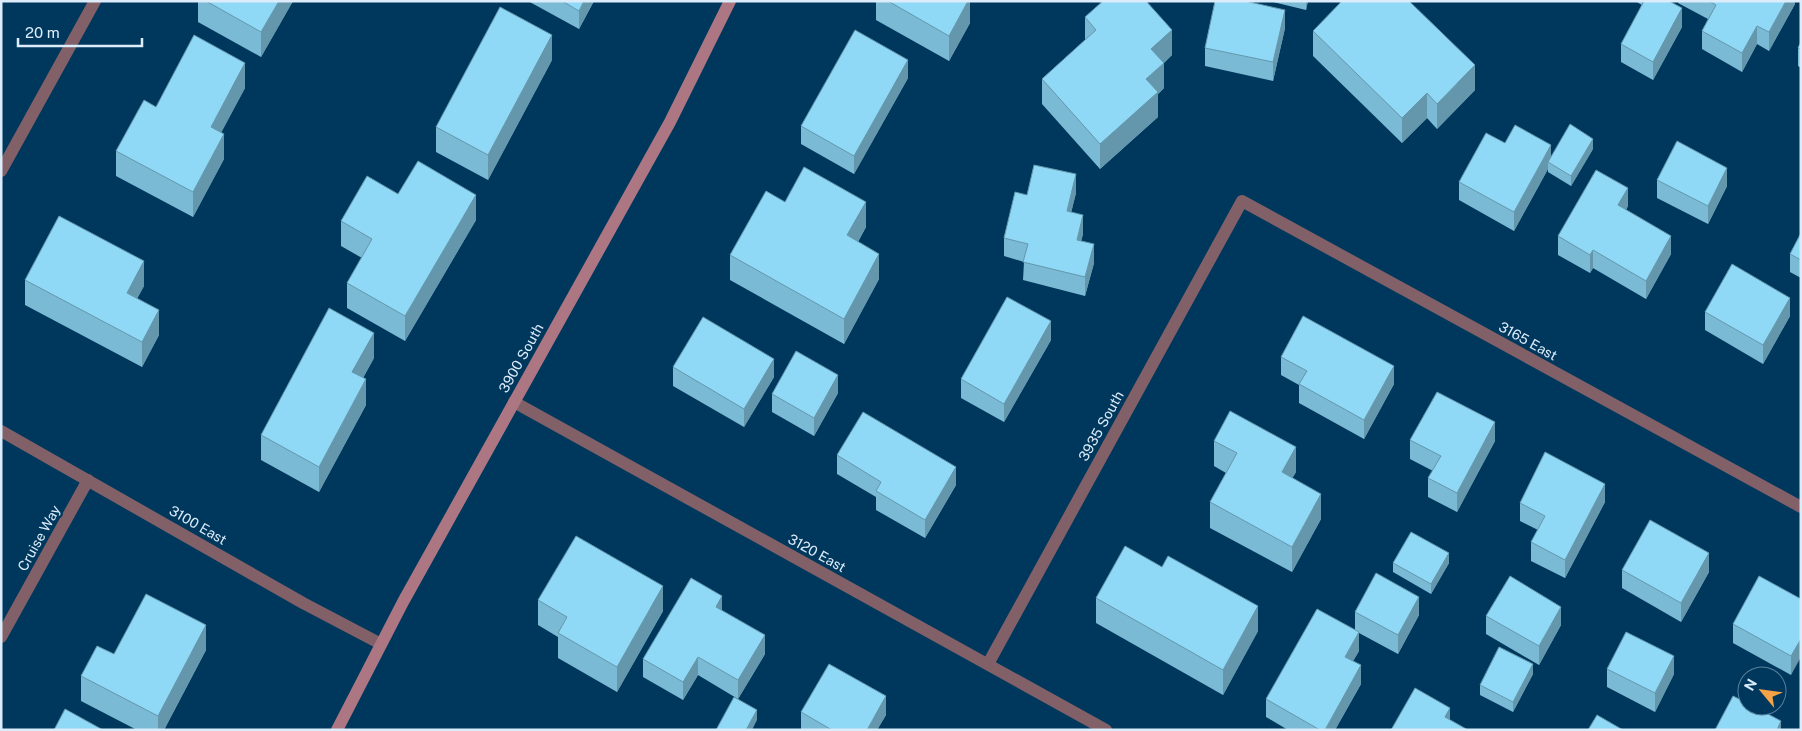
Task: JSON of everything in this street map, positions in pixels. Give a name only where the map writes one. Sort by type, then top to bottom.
[{"type":"main road","name":"3900 South","points":[[337,730],[381,644],[670,122],[730,1]]},
{"type":"street","points":[[1,171],[95,1]]},
{"type":"street","name":"3165 East","points":[[1242,201],[1801,507]]},
{"type":"street","name":"3935 South","points":[[988,664],[1242,201]]},
{"type":"street","name":"3120 East","points":[[514,402],[1106,730]]},
{"type":"street","name":"3100 East","points":[[1,431],[304,603],[381,644]]},
{"type":"street","name":"Cruise Way","points":[[1,637],[88,480]]},
{"type":"building","points":[[206,1],[279,1],[261,32]]},
{"type":"building","points":[[562,1],[584,1],[579,11]]},
{"type":"building","points":[[888,1],[968,1],[949,36]]},
{"type":"building","points":[[1103,1],[1146,1],[1172,30],[1151,49],[1164,63],[1146,79],[1158,92],[1100,144],[1042,79],[1096,30],[1085,17]]},
{"type":"building","points":[[1215,1],[1245,1],[1285,10],[1273,62],[1205,48]]},
{"type":"building","points":[[1342,1],[1409,1],[1475,65],[1437,104],[1427,93],[1402,118],[1313,31]]},
{"type":"building","points":[[1644,1],[1669,1],[1682,8],[1653,62],[1621,44]]},
{"type":"building","points":[[1709,1],[1786,1],[1769,32],[1757,26],[1742,53],[1702,31],[1716,5]]},
{"type":"building","points":[[500,7],[552,35],[488,155],[436,127]]},
{"type":"building","points":[[855,30],[908,60],[854,156],[801,126]]},
{"type":"building","points":[[194,35],[245,63],[211,127],[224,134],[193,192],[116,151],[144,100],[156,107]]},
{"type":"building","points":[[1570,124],[1593,139],[1571,176],[1548,162]]},
{"type":"building","points":[[1515,125],[1551,145],[1514,212],[1459,182],[1486,133],[1505,143]]},
{"type":"building","points":[[1677,141],[1727,168],[1708,206],[1657,180]]},
{"type":"building","points":[[418,161],[476,195],[405,316],[347,283],[372,239],[341,221],[367,176],[398,194]]},
{"type":"building","points":[[1034,165],[1076,174],[1067,211],[1083,215],[1077,240],[1094,244],[1085,277],[1023,262],[1028,244],[1004,238],[1015,192],[1027,195]]},
{"type":"building","points":[[804,167],[866,202],[847,235],[879,254],[844,319],[730,255],[766,191],[785,202]]},
{"type":"building","points":[[1596,170],[1628,188],[1618,205],[1671,236],[1646,281],[1593,250],[1590,255],[1558,236]]},
{"type":"building","points":[[59,216],[144,261],[127,293],[159,310],[142,342],[25,280]]},
{"type":"building","points":[[1801,233],[1801,260],[1790,254]]},
{"type":"building","points":[[1732,264],[1790,298],[1763,345],[1705,312]]},
{"type":"building","points":[[1007,297],[1051,321],[1004,404],[961,379]]},
{"type":"building","points":[[329,308],[374,333],[352,372],[366,379],[319,467],[261,435]]},
{"type":"building","points":[[1303,316],[1394,366],[1364,420],[1299,384],[1307,371],[1281,357]]},
{"type":"building","points":[[703,317],[774,359],[744,409],[673,367]]},
{"type":"building","points":[[796,351],[838,375],[814,418],[772,394]]},
{"type":"building","points":[[1437,392],[1495,422],[1457,493],[1428,478],[1441,456],[1410,440]]},
{"type":"building","points":[[1230,411],[1296,447],[1282,472],[1321,494],[1292,547],[1210,502],[1237,453],[1214,441]]},
{"type":"building","points":[[863,412],[956,467],[925,520],[876,491],[881,482],[837,455]]},
{"type":"building","points":[[1545,452],[1605,484],[1565,560],[1531,542],[1545,516],[1520,503]]},
{"type":"building","points":[[1650,520],[1709,553],[1681,603],[1622,570]]},
{"type":"building","points":[[1411,532],[1449,553],[1431,584],[1393,563]]},
{"type":"building","points":[[576,536],[663,586],[617,667],[558,633],[567,617],[538,600]]},
{"type":"building","points":[[1125,546],[1162,567],[1168,556],[1258,606],[1223,670],[1096,598]]},
{"type":"building","points":[[1376,573],[1419,597],[1398,635],[1355,612]]},
{"type":"building","points":[[1510,576],[1561,607],[1539,646],[1486,616]]},
{"type":"building","points":[[1759,576],[1801,599],[1801,639],[1791,656],[1733,624]]},
{"type":"building","points":[[691,578],[722,596],[716,607],[765,635],[738,680],[698,657],[683,682],[643,659]]},
{"type":"building","points":[[146,594],[206,625],[158,716],[81,676],[97,646],[114,654]]},
{"type":"building","points":[[1317,609],[1359,632],[1345,657],[1361,665],[1325,730],[1320,730],[1266,699]]},
{"type":"building","points":[[1626,632],[1674,656],[1655,693],[1607,669]]},
{"type":"building","points":[[1499,647],[1533,664],[1513,702],[1480,685]]},
{"type":"building","points":[[829,664],[886,696],[867,730],[832,730],[801,712]]},
{"type":"building","points":[[1415,688],[1450,708],[1445,717],[1468,730],[1391,730]]},
{"type":"building","points":[[1733,696],[1737,698],[1737,716],[1772,716],[1781,721],[1777,730],[1715,730]]},
{"type":"building","points":[[734,697],[757,710],[746,730],[716,730]]},
{"type":"building","points":[[65,709],[103,730],[54,730]]},
{"type":"building","points":[[1597,715],[1623,730],[1588,730]]}]
